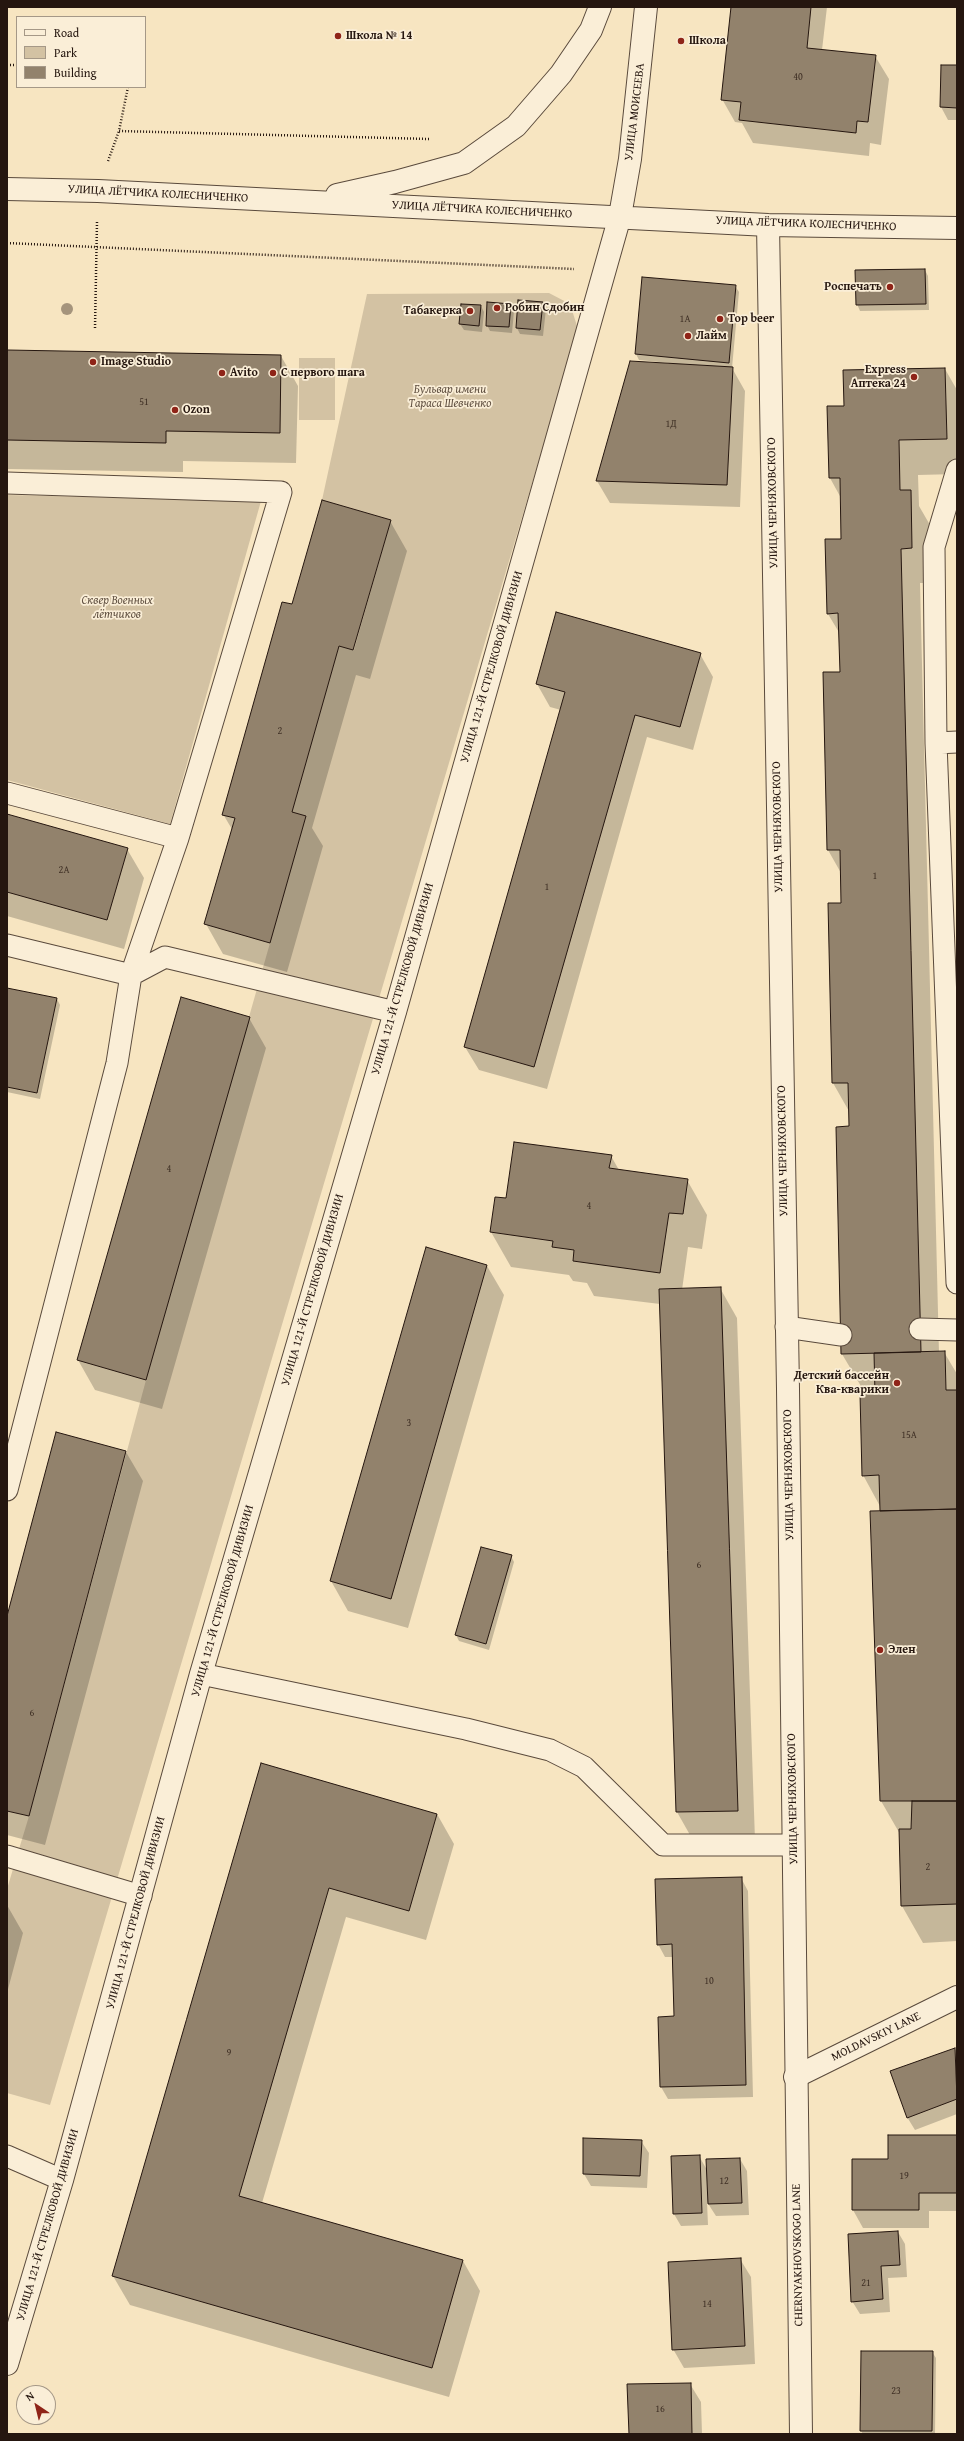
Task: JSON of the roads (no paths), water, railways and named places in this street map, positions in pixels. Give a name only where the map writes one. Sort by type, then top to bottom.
[{"type":"street","points":[[308,201],[395,182],[464,163],[516,126],[551,86],[591,30],[600,7]]},
{"type":"street","name":"УЛИЦА МОИСЕЕВА","points":[[620,216],[630,159],[646,7]]},
{"type":"street","name":"УЛИЦА ЛЁТЧИКА КОЛЕСНИЧЕНКО","points":[[7,189],[98,190],[620,216],[768,225],[957,228]]},
{"type":"street","name":"УЛИЦА 121-Й СТРЕЛКОВОЙ ДИВИЗИИ","points":[[7,2364],[11,2336],[62,2180],[201,1674],[395,1012],[620,216]]},
{"type":"street","name":"УЛИЦА ЧЕРНЯХОВСКОГО","points":[[768,225],[786,1327],[795,2077]]},
{"type":"street","name":"MOLDAVSKIY LANE","points":[[795,2077],[957,1997]]},
{"type":"street","name":"CHERNYAKHOVSKOGO LANE","points":[[795,2077],[801,2434]]},
{"type":"lane","points":[[957,470],[934,547],[936,742],[957,1283]]},
{"type":"lane","points":[[7,483],[281,492],[178,838],[131,975],[117,1063],[7,1490]]},
{"type":"lane","points":[[936,742],[957,742]]},
{"type":"lane","points":[[7,793],[178,838]]},
{"type":"lane","points":[[7,945],[131,975],[165,957],[395,1012]]},
{"type":"lane","points":[[786,1327],[841,1335]]},
{"type":"lane","points":[[920,1329],[957,1330]]},
{"type":"lane","points":[[201,1674],[466,1729],[550,1750],[584,1767],[663,1845],[793,1845]]},
{"type":"lane","points":[[7,1856],[141,1896]]},
{"type":"lane","points":[[7,2156],[62,2180]]},
{"type":"place","name":"Школа № 14","points":[[338,36]]},
{"type":"place","name":"Школа","points":[[681,41]]},
{"type":"place","name":"Роспечать","points":[[890,287]]},
{"type":"place","name":"Робин Сдобин","points":[[497,308]]},
{"type":"place","name":"Табакерка","points":[[470,311]]},
{"type":"place","name":"Top beer","points":[[720,319]]},
{"type":"place","name":"Лайм","points":[[688,336]]},
{"type":"place","name":"Image Studio","points":[[93,362]]},
{"type":"place","name":"Avito","points":[[222,373]]},
{"type":"place","name":"С первого шага","points":[[273,373]]},
{"type":"place","name":"Express Аптека 24","points":[[914,377]]},
{"type":"place","name":"Ozon","points":[[175,410]]},
{"type":"place","name":"Детский бассейн Ква-кварики","points":[[897,1383]]},
{"type":"place","name":"Элен","points":[[880,1650]]},
{"type":"park label","name":"Бульвар имени Тараса Шевченко","points":[[450,397]]},
{"type":"park label","name":"Сквер Военных лётчиков","points":[[117,608]]}]
